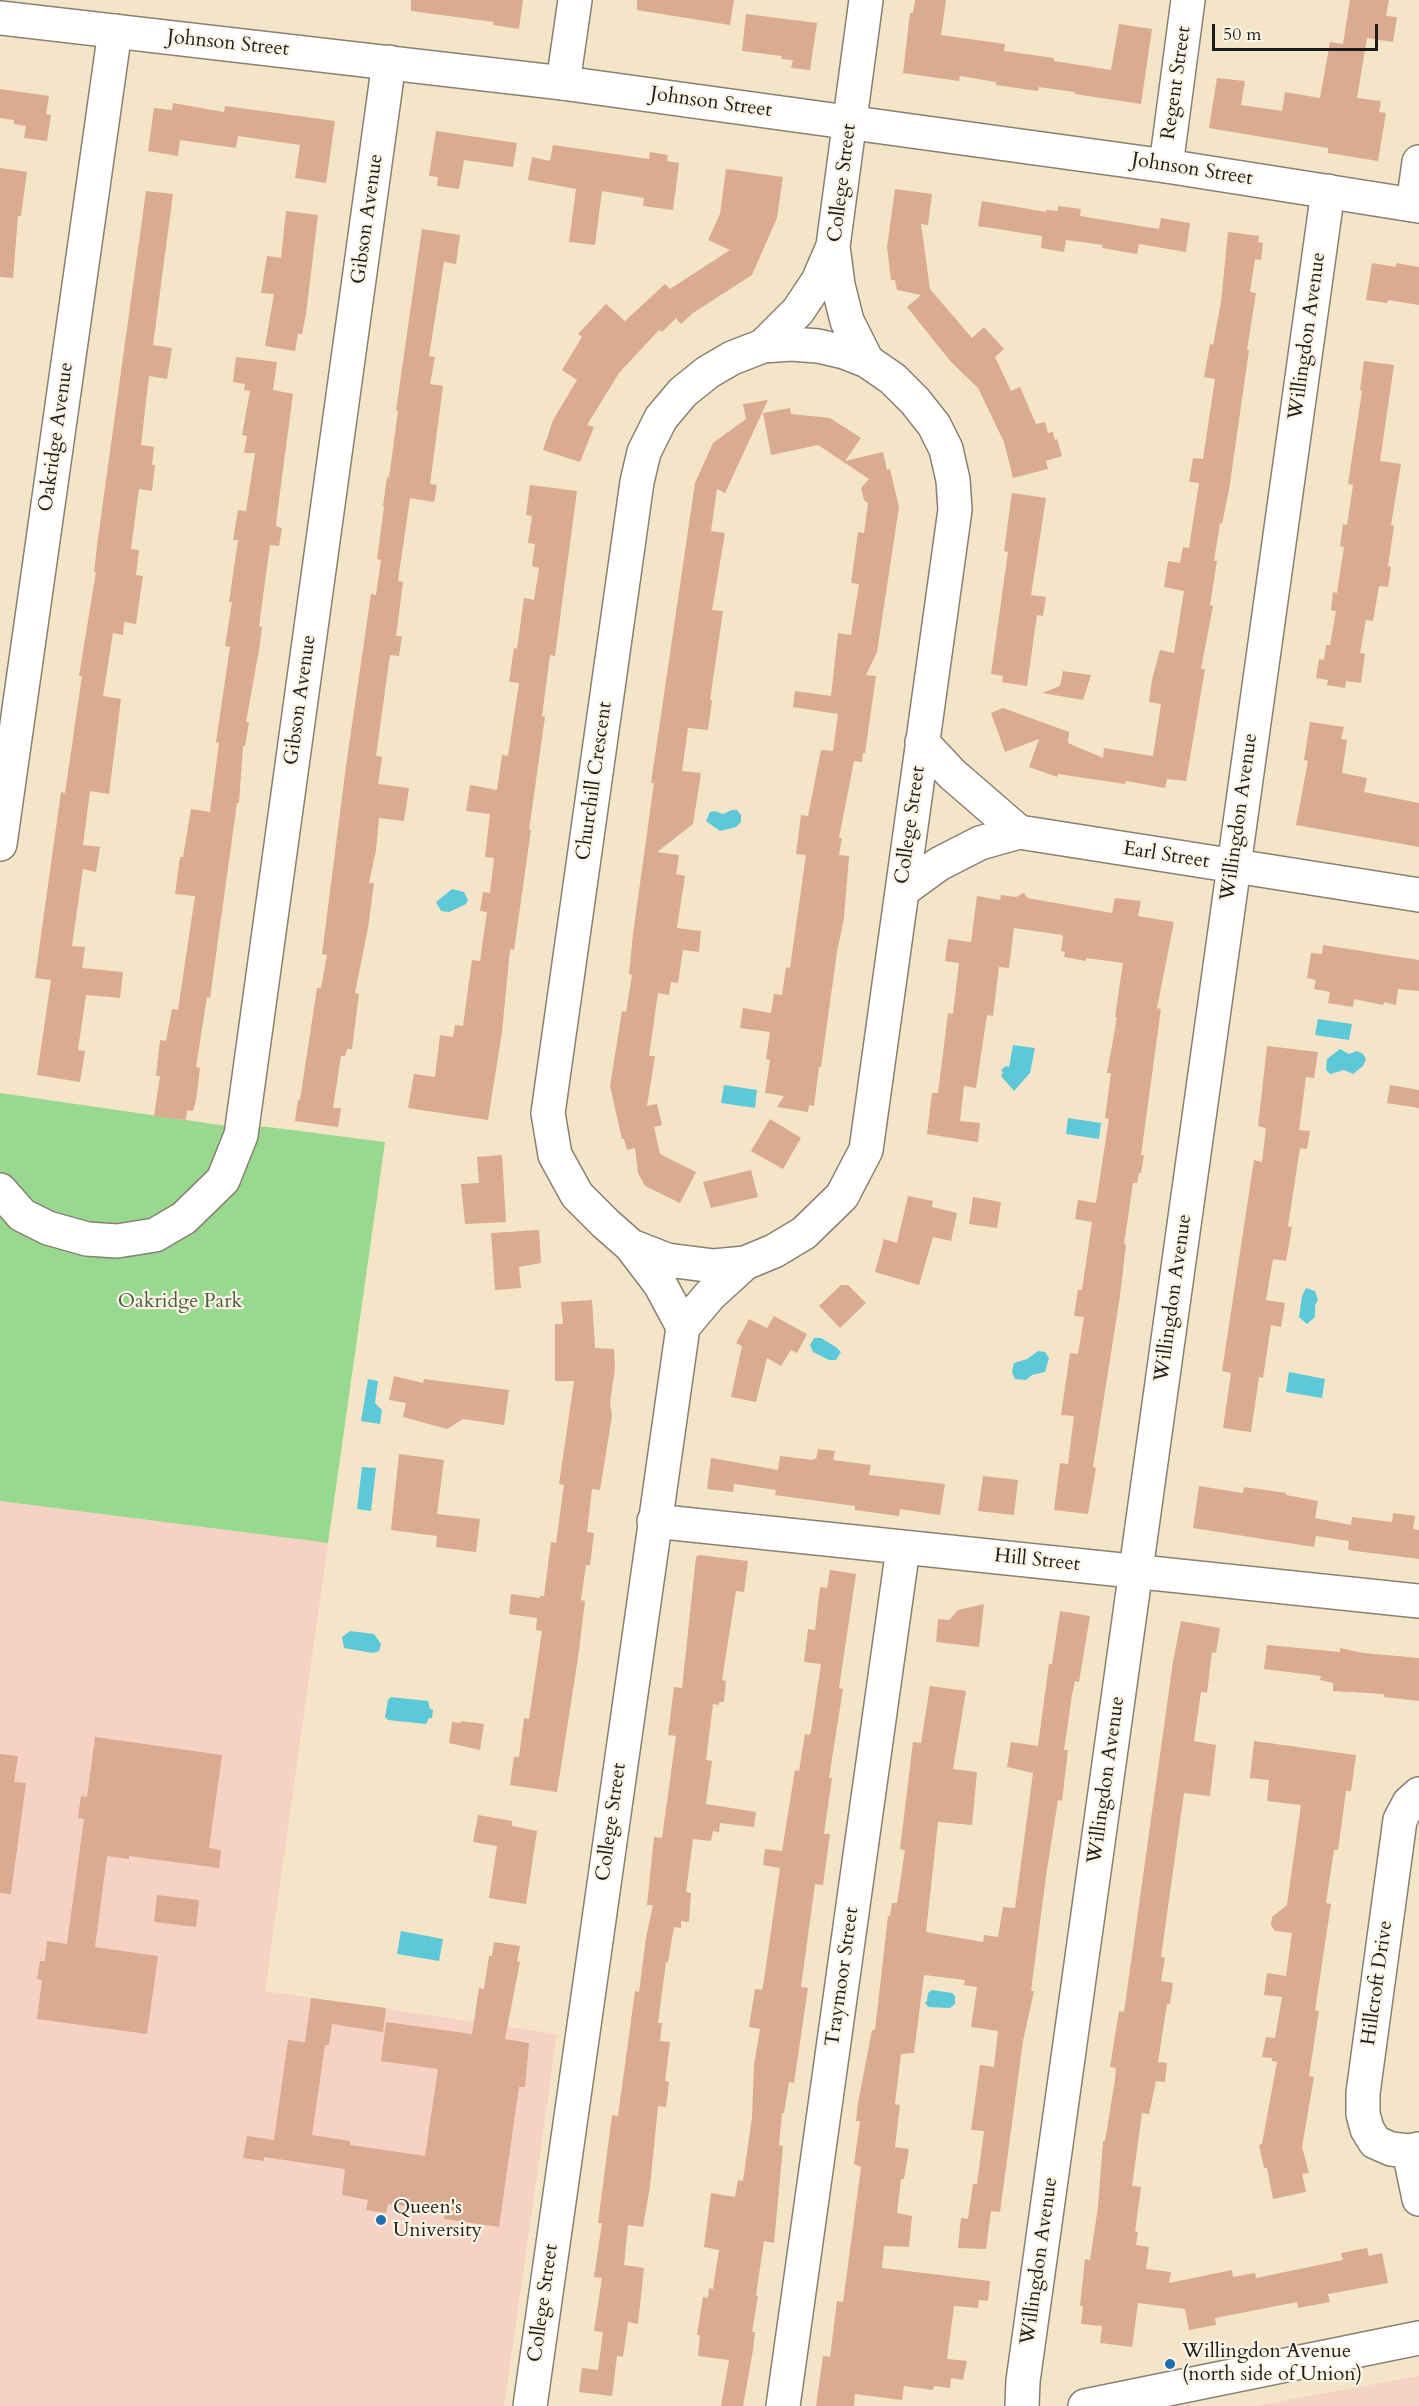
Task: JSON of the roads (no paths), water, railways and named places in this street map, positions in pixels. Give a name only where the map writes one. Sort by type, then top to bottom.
[{"type":"street","points":[[562,83],[575,0]]},
{"type":"street","name":"College Street","points":[[866,0],[833,246],[838,285],[848,321],[867,361]]},
{"type":"street","name":"Regent Street","points":[[1166,166],[1188,0]]},
{"type":"street","name":"Johnson Street","points":[[0,18],[562,83],[1166,166],[1416,206]]},
{"type":"street","name":"Oakridge Avenue","points":[[0,844],[115,31]]},
{"type":"street","name":"Gibson Avenue","points":[[0,1190],[22,1215],[48,1228],[87,1239],[117,1241],[155,1234],[184,1218],[223,1180],[241,1135],[389,62]]},
{"type":"street","points":[[1416,206],[1419,162]]},
{"type":"street","name":"Willingdon Avenue","points":[[1022,2406],[1023,2381],[1328,191]]},
{"type":"street","name":"Churchill Crescent","points":[[763,346],[798,311],[818,281],[833,246]]},
{"type":"street","name":"Churchill Crescent","points":[[683,1327],[660,1284],[632,1246],[577,1195],[555,1155],[548,1113],[637,482],[644,452],[657,427],[683,392],[716,367],[763,346],[818,346]]},
{"type":"street","name":"College Street","points":[[693,1264],[714,1266],[745,1263],[774,1251],[804,1233],[842,1196],[866,1150],[955,510],[953,480],[946,449],[934,425],[915,401],[893,379],[867,361],[844,352],[818,346]]},
{"type":"street","points":[[922,742],[952,774],[1019,832]]},
{"type":"street","name":"Earl Street","points":[[902,891],[939,864],[980,843],[1019,832],[1419,896]]},
{"type":"street","name":"Churchill Crescent","points":[[632,1246],[667,1260],[693,1264]]},
{"type":"street","name":"College Street","points":[[530,2406],[683,1327],[710,1295],[745,1263]]},
{"type":"street","name":"Hill Street","points":[[654,1521],[1419,1601]]},
{"type":"street","name":"Traymoor Street","points":[[783,2406],[903,1548]]},
{"type":"street","name":"Hillcroft Drive","points":[[1419,1794],[1409,1803],[1400,1820],[1365,2081],[1363,2114],[1367,2129],[1375,2142],[1391,2149],[1414,2150],[1419,2199]]},
{"type":"street","points":[[1085,2406],[1419,2338]]},
{"type":"water","points":[[737,810],[741,815],[741,822],[736,827],[720,831],[706,821],[710,812],[723,814]]},
{"type":"water","points":[[452,889],[464,892],[468,900],[466,904],[449,912],[441,911],[436,902]]},
{"type":"water","points":[[1318,1019],[1352,1024],[1349,1040],[1315,1035]]},
{"type":"water","points":[[1013,1045],[1035,1048],[1030,1073],[1014,1091],[1001,1076],[1003,1073],[1001,1070],[1006,1066],[1009,1067]]},
{"type":"water","points":[[1340,1049],[1349,1054],[1357,1051],[1363,1054],[1366,1059],[1363,1066],[1353,1074],[1344,1070],[1330,1074],[1326,1070],[1327,1059]]},
{"type":"water","points":[[724,1085],[757,1090],[755,1108],[721,1103]]},
{"type":"water","points":[[1068,1118],[1101,1123],[1099,1139],[1066,1134]]},
{"type":"water","points":[[1306,1288],[1315,1291],[1318,1300],[1315,1305],[1315,1317],[1307,1324],[1299,1317],[1302,1296]]},
{"type":"water","points":[[814,1338],[821,1338],[841,1352],[836,1360],[829,1360],[813,1352],[810,1345]]},
{"type":"water","points":[[1038,1351],[1045,1352],[1049,1358],[1045,1372],[1032,1375],[1026,1380],[1015,1379],[1012,1372],[1014,1363],[1027,1359]]},
{"type":"water","points":[[1289,1372],[1325,1379],[1322,1398],[1286,1392]]},
{"type":"water","points":[[368,1379],[378,1381],[375,1403],[382,1410],[380,1424],[361,1421]]},
{"type":"water","points":[[362,1467],[376,1468],[371,1511],[357,1509]]},
{"type":"water","points":[[350,1631],[374,1634],[381,1644],[379,1651],[373,1653],[344,1648],[342,1637]]},
{"type":"water","points":[[391,1697],[428,1701],[430,1709],[433,1710],[432,1718],[429,1718],[426,1724],[388,1720],[385,1717],[388,1700]]},
{"type":"water","points":[[401,1931],[443,1939],[439,1961],[397,1954]]},
{"type":"water","points":[[932,1990],[952,1993],[955,1996],[955,2004],[950,2008],[928,2007],[925,2002],[928,1993]]},
{"type":"place","name":"Queen's University","points":[[381,2220]]},
{"type":"place","name":"Willingdon Avenue (north side of Union)","points":[[1170,2364]]},
{"type":"park label","name":"Oakridge Park","points":[[180,1302]]}]
